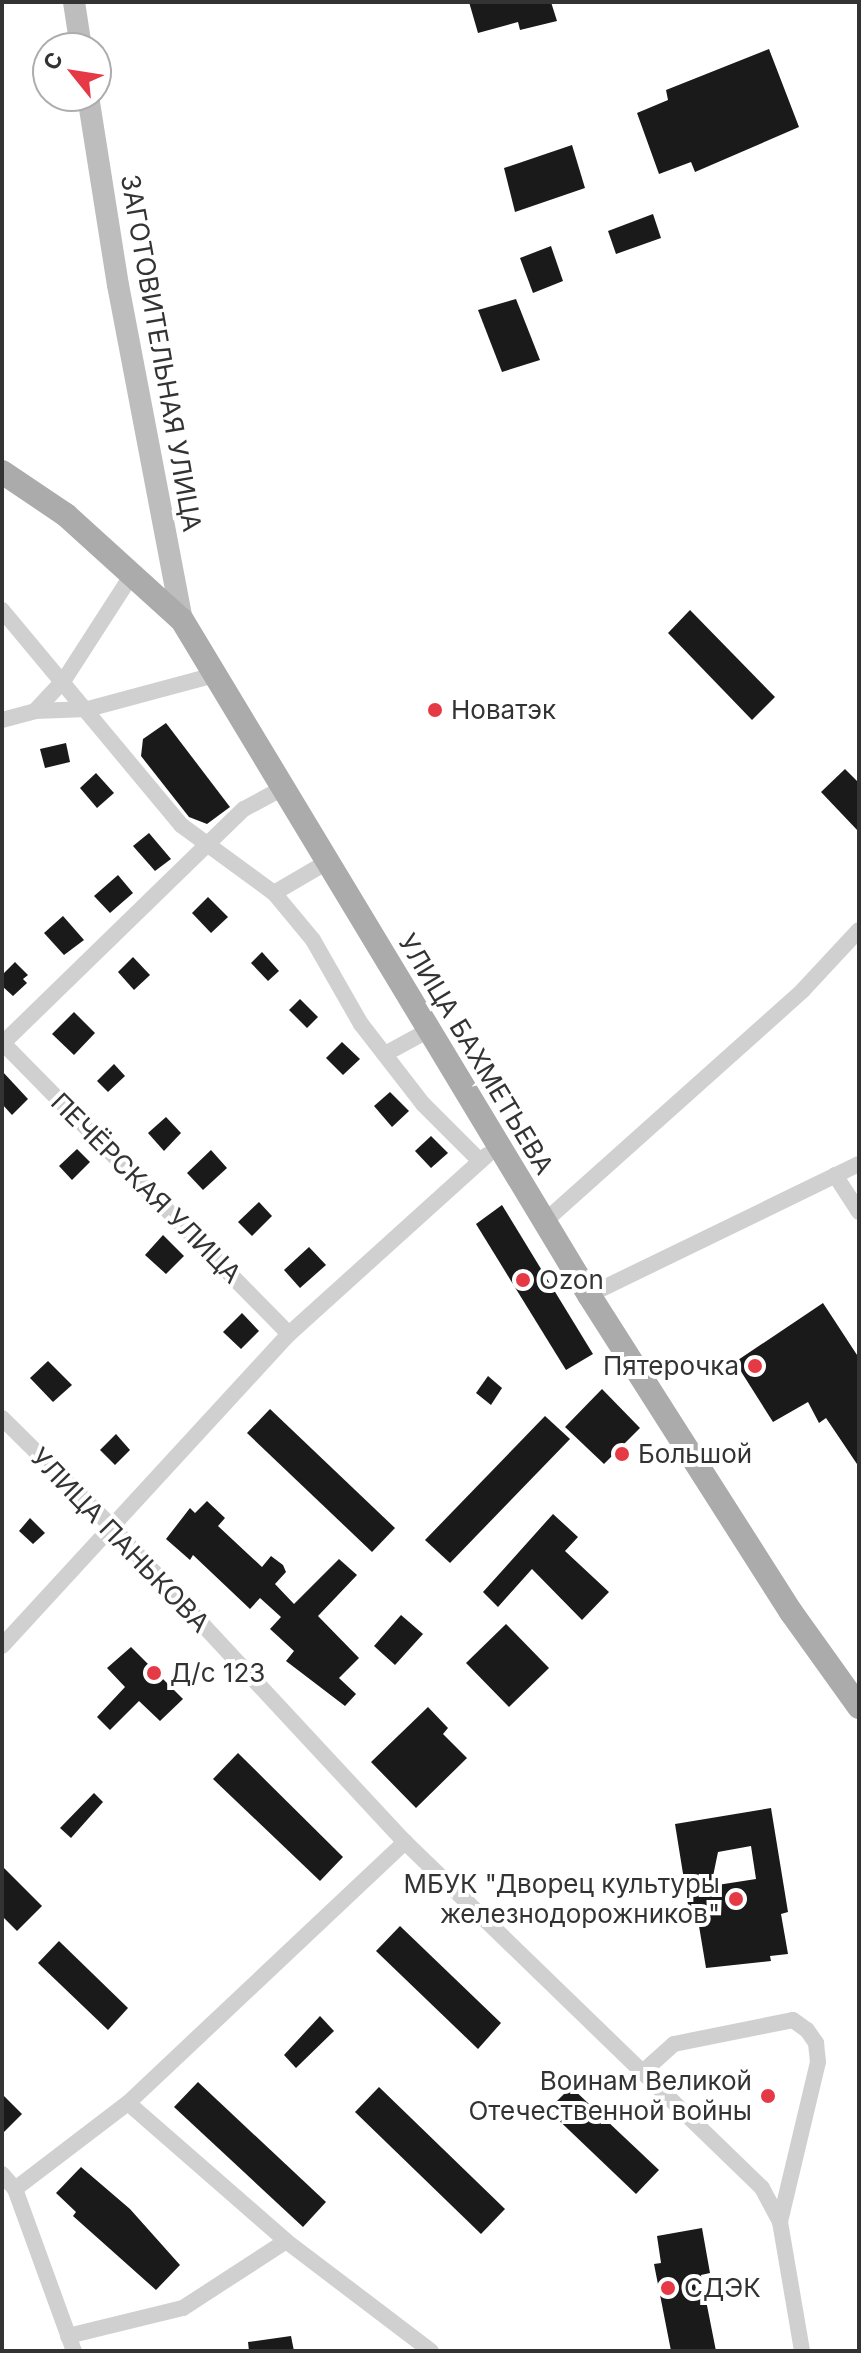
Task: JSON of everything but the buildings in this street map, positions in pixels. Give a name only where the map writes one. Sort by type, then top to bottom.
[{"type":"main road","points":[[74,2],[79,32]]},
{"type":"main road","name":"ЗАГОТОВИТЕЛЬНАЯ УЛИЦА","points":[[91,112],[118,285],[182,620]]},
{"type":"main road","name":"УЛИЦА БАХМЕТЬЕВА","points":[[2,472],[66,515],[182,620],[589,1295],[791,1612],[859,1707]]},
{"type":"street","points":[[35,711],[64,680],[133,573]]},
{"type":"street","points":[[2,610],[64,680],[181,825],[204,845],[274,893],[313,940],[344,998],[423,1104],[480,1161]]},
{"type":"street","points":[[2,720],[35,711],[88,709],[215,675]]},
{"type":"street","points":[[2,1043],[204,845],[244,809],[283,788]]},
{"type":"street","points":[[274,893],[327,862]]},
{"type":"street","points":[[545,1221],[803,990],[859,930]]},
{"type":"street","points":[[385,1054],[429,1030]]},
{"type":"street","name":"ПЕЧЁРСКАЯ УЛИЦА","points":[[2,1043],[289,1334]]},
{"type":"street","points":[[2,1646],[289,1334],[498,1145]]},
{"type":"street","points":[[589,1295],[859,1164]]},
{"type":"street","points":[[835,1175],[859,1212]]},
{"type":"street","name":"УЛИЦА ПАНЬКОВА","points":[[2,1418],[113,1528],[405,1842],[645,2070],[762,2188],[780,2222],[802,2351]]},
{"type":"street","points":[[15,2189],[128,2103],[405,1842]]},
{"type":"street","points":[[645,2070],[674,2044],[793,2020],[807,2030],[816,2043],[818,2062],[780,2222]]},
{"type":"street","points":[[128,2103],[286,2241],[431,2351]]},
{"type":"street","points":[[2,2174],[15,2189],[71,2344],[183,2308],[286,2241]]},
{"type":"place","name":"Новатэк","points":[[435,710]]},
{"type":"place","name":"Ozon","points":[[523,1280]]},
{"type":"place","name":"Пятерочка","points":[[755,1366]]},
{"type":"place","name":"Большой","points":[[622,1454]]},
{"type":"place","name":"Д/с 123","points":[[154,1673]]},
{"type":"place","name":"МБУК \"Дворец культуры железнодорожников\"","points":[[736,1899]]},
{"type":"place","name":"Воинам Великой Отечественной войны","points":[[768,2096]]},
{"type":"place","name":"СДЭК","points":[[668,2288]]}]
